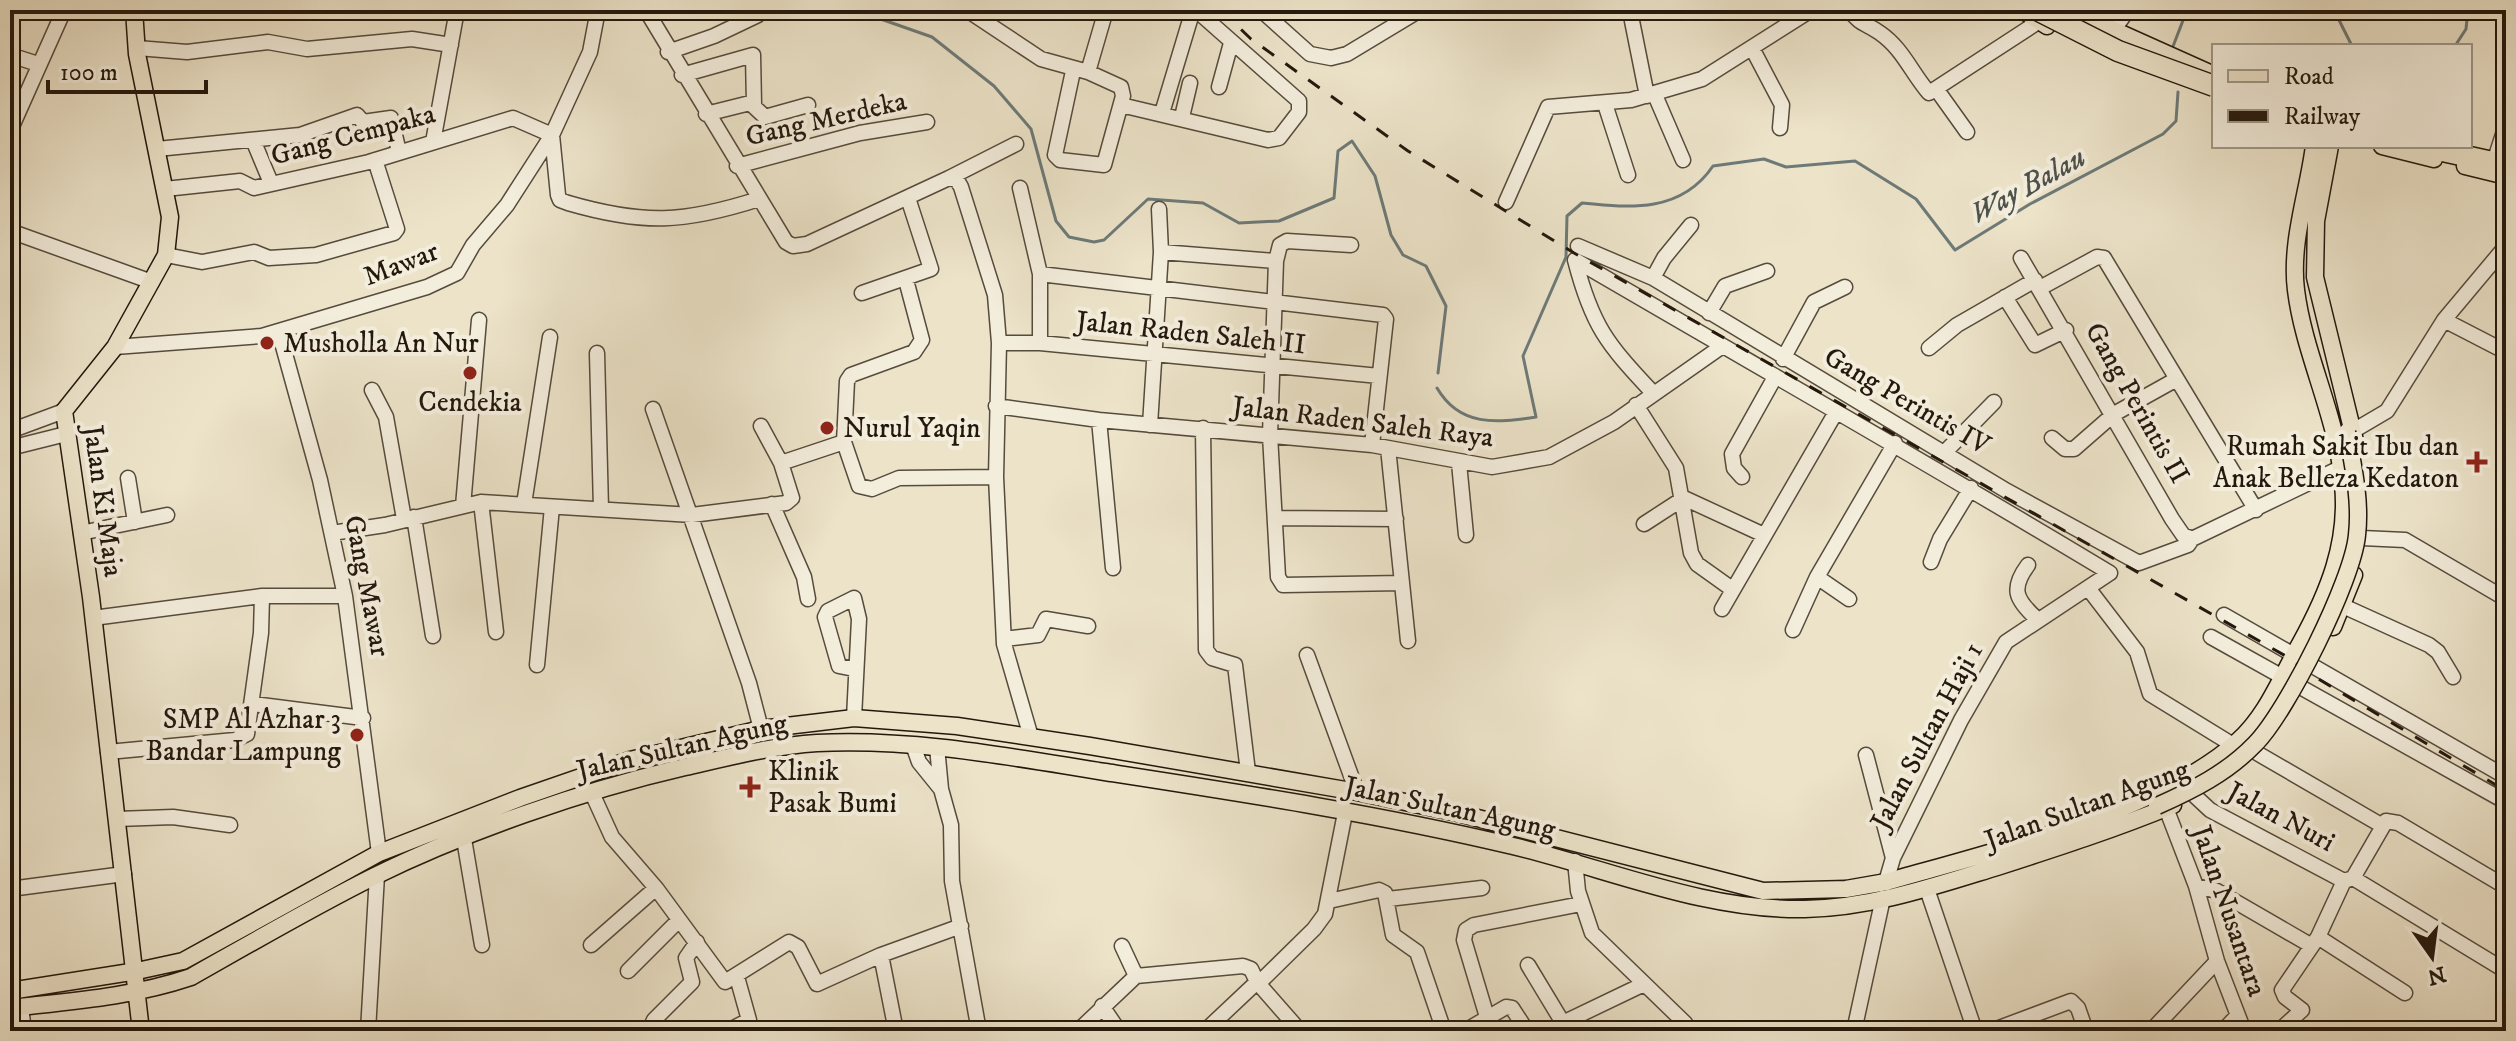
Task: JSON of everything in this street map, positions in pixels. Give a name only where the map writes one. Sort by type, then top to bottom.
[{"type":"highway","points":[[2037,16],[2118,51],[2212,85]]},
{"type":"highway","points":[[2432,148],[2503,160]]},
{"type":"main road","name":"Jalan Ki Maja","points":[[134,10],[137,48],[170,217],[166,255],[115,347],[64,411],[137,971],[141,1031]]},
{"type":"main road","points":[[2022,10],[2153,74],[2212,95]]},
{"type":"main road","points":[[2069,10],[2112,32],[2212,74]]},
{"type":"main road","points":[[2153,74],[2165,68],[2166,59],[2161,54]]},
{"type":"main road","name":"Jalan Sultan Agung","points":[[16,1008],[138,994],[191,977],[325,892],[379,853],[520,798],[630,760],[761,729],[854,718],[957,726],[1357,792],[1458,813],[1763,891],[1927,889],[2131,823],[2159,804],[2195,796],[2223,781],[2257,753],[2302,688],[2343,606],[2362,538],[2363,479],[2345,428],[2315,277],[2316,221],[2327,148]]},
{"type":"main road","points":[[2396,148],[2506,176]]},
{"type":"main road","points":[[2458,148],[2503,160]]},
{"type":"main road","points":[[2126,805],[2159,804],[2207,775],[2252,738],[2304,648],[2333,590],[2349,535],[2345,428]]},
{"type":"main road","name":"Jalan Sultan Agung","points":[[10,991],[183,961],[325,892],[592,793],[764,748],[861,742],[955,748],[1207,788],[1454,832],[1745,907],[1813,909],[1885,890],[2126,805],[2195,773],[2233,745],[2268,705],[2317,614],[2341,549],[2345,522],[2342,467],[2345,428]]},
{"type":"main road","points":[[2317,614],[2335,623]]},
{"type":"main road","points":[[955,748],[957,726]]},
{"type":"main road","points":[[1207,788],[1211,766]]},
{"type":"main road","points":[[1454,832],[1458,813]]},
{"type":"street","points":[[10,131],[64,10]]},
{"type":"street","points":[[433,142],[457,10]]},
{"type":"street","name":"Mawar","points":[[115,347],[279,332],[427,287],[457,273],[473,245],[507,205],[552,135],[590,52],[598,10]]},
{"type":"street","points":[[646,10],[737,166],[786,242],[793,246],[807,244],[908,198],[1016,144]]},
{"type":"street","points":[[967,10],[1041,59],[1080,72],[1121,87],[1121,105],[1108,161],[1104,165],[1057,158],[1054,151],[1080,72],[1106,10]]},
{"type":"street","points":[[1121,105],[1273,141],[1299,112],[1299,101],[1280,81],[1194,10],[1162,113]]},
{"type":"street","points":[[1261,10],[1310,54],[1331,58],[1347,54],[1415,11]]},
{"type":"street","points":[[1506,202],[1548,107],[1605,104],[1651,96],[1702,79],[1811,10]]},
{"type":"street","points":[[1850,10],[1856,21],[1872,27],[1905,56],[1926,90],[1937,90],[2037,16]]},
{"type":"street","points":[[2112,32],[2128,10]]},
{"type":"street","points":[[668,52],[714,36],[758,15]]},
{"type":"street","points":[[1632,21],[1651,96],[1683,160]]},
{"type":"street","points":[[137,48],[187,52],[268,42],[307,49],[412,39],[451,45]]},
{"type":"street","points":[[1219,87],[1231,43]]},
{"type":"street","points":[[1752,48],[1782,105],[1780,128]]},
{"type":"street","points":[[10,55],[38,64]]},
{"type":"street","points":[[682,75],[753,55],[754,105],[759,115],[765,117],[808,105]]},
{"type":"street","points":[[1182,117],[1190,83]]},
{"type":"street","points":[[1937,90],[1967,132]]},
{"type":"street","points":[[706,114],[750,103],[754,105]]},
{"type":"street","points":[[1605,104],[1628,175]]},
{"type":"street","points":[[157,149],[300,135],[357,115],[363,122],[391,118],[399,152]]},
{"type":"street","name":"Gang Cempaka","points":[[165,189],[240,181],[254,188],[375,160],[513,118],[552,135]]},
{"type":"street","name":"Gang Merdeka","points":[[737,166],[860,133],[927,122]]},
{"type":"street","points":[[2503,160],[2506,125]]},
{"type":"street","points":[[552,135],[558,195],[568,203],[620,216],[679,219],[704,216],[759,199]]},
{"type":"street","points":[[253,140],[271,183]]},
{"type":"street","points":[[166,255],[202,262],[254,252],[269,258],[316,255],[394,233],[397,229],[375,160]]},
{"type":"street","points":[[949,178],[957,180],[961,187],[995,295],[999,343],[996,477],[1004,639],[1031,737]]},
{"type":"street","points":[[1020,188],[1040,274],[1040,343]]},
{"type":"street","points":[[862,293],[931,269],[908,198]]},
{"type":"street","points":[[1150,425],[1161,252],[1159,209]]},
{"type":"street","points":[[1653,278],[1664,258],[1691,225]]},
{"type":"street","points":[[10,231],[152,282]]},
{"type":"street","points":[[1351,245],[1287,241],[1280,245],[1276,261],[1270,435],[1281,584],[1402,583]]},
{"type":"street","name":"Gang Perintis IV","points":[[1578,246],[1653,278],[1783,359],[2139,563],[2188,545],[2192,539]]},
{"type":"street","points":[[2345,428],[2387,411],[2444,320],[2506,246]]},
{"type":"street","points":[[1161,252],[1276,261]]},
{"type":"street","points":[[1929,348],[1957,325],[2005,297],[2097,257],[2104,258],[2256,510]]},
{"type":"street","name":"Gang Perintis II","points":[[2021,258],[2066,330],[2172,519],[2183,535],[2192,539]]},
{"type":"street","points":[[1653,393],[1608,345],[1586,301],[1575,260],[1721,347],[1971,488],[1940,539],[1931,562]]},
{"type":"street","points":[[1709,313],[1725,286],[1767,271]]},
{"type":"street","points":[[1040,274],[1383,315],[1386,319],[1372,445]]},
{"type":"street","points":[[906,280],[922,340],[920,345],[914,352],[851,375],[847,381],[844,442],[859,486],[865,489],[899,478],[996,477]]},
{"type":"street","points":[[1783,359],[1814,302],[1845,287]]},
{"type":"street","points":[[2005,297],[2035,345],[2066,330]]},
{"type":"street","points":[[463,506],[479,320]]},
{"type":"street","points":[[2444,320],[2506,352]]},
{"type":"street","name":"Gang Mawar","points":[[279,332],[332,533],[345,596],[379,853]]},
{"type":"street","points":[[524,504],[550,337]]},
{"type":"street","name":"Jalan Raden Saleh II","points":[[999,343],[1040,343],[1155,357],[1379,376]]},
{"type":"street","name":"Jalan Raden Saleh Raya","points":[[996,406],[1099,420],[1372,445],[1492,467],[1549,457],[1636,405],[1721,347]]},
{"type":"street","points":[[597,353],[601,509]]},
{"type":"street","points":[[1742,477],[1734,468],[1732,454],[1775,377]]},
{"type":"street","points":[[2052,438],[2071,450],[2114,414],[2175,380]]},
{"type":"street","points":[[372,390],[386,417],[433,636]]},
{"type":"street","points":[[1945,452],[1994,402]]},
{"type":"street","points":[[1636,405],[1676,468],[1684,498],[1686,536],[1691,553],[1697,564],[1732,589]]},
{"type":"street","points":[[653,409],[757,706],[761,729]]},
{"type":"street","points":[[10,431],[64,411]]},
{"type":"street","points":[[1722,609],[1836,412]]},
{"type":"street","points":[[1099,420],[1113,568]]},
{"type":"street","points":[[332,533],[481,502],[692,515],[786,503],[792,498],[781,463],[761,426]]},
{"type":"street","points":[[1203,428],[1206,650],[1212,658],[1235,665],[1248,772]]},
{"type":"street","points":[[10,448],[66,434]]},
{"type":"street","points":[[781,463],[844,442]]},
{"type":"street","points":[[1793,630],[1817,577],[1895,443]]},
{"type":"street","points":[[1388,448],[1408,641]]},
{"type":"street","points":[[1459,463],[1466,535]]},
{"type":"street","points":[[2192,539],[2342,467]]},
{"type":"street","points":[[128,478],[135,522]]},
{"type":"street","name":"Jalan Sultan Haji 1","points":[[1854,1031],[1893,858],[1990,666],[2006,642],[2110,573],[1971,488]]},
{"type":"street","points":[[1684,498],[1764,535]]},
{"type":"street","points":[[1644,524],[1684,498]]},
{"type":"street","points":[[481,502],[496,632]]},
{"type":"street","points":[[772,504],[804,577],[808,599]]},
{"type":"street","points":[[537,665],[552,507]]},
{"type":"street","points":[[81,533],[167,515]]},
{"type":"street","points":[[1275,518],[1396,519]]},
{"type":"street","points":[[2362,538],[2405,540],[2506,599]]},
{"type":"street","points":[[2028,565],[2016,584],[2017,593],[2037,619]]},
{"type":"street","points":[[1817,577],[1849,599]]},
{"type":"street","points":[[2088,588],[2137,652],[2150,694],[2233,745]]},
{"type":"street","points":[[93,618],[262,596],[345,596]]},
{"type":"street","points":[[108,752],[242,739],[247,734],[253,704],[262,596]]},
{"type":"street","points":[[2343,606],[2429,645],[2438,652],[2453,677]]},
{"type":"street","points":[[2224,615],[2506,777]]},
{"type":"street","points":[[1004,639],[1038,635],[1046,619],[1088,626]]},
{"type":"street","points":[[2211,637],[2506,802]]},
{"type":"street","points":[[1307,655],[1336,744],[1357,792]]},
{"type":"street","points":[[854,669],[854,718]]},
{"type":"street","points":[[253,704],[363,718]]},
{"type":"street","points":[[913,745],[919,762],[941,789]]},
{"type":"street","points":[[937,747],[941,789],[951,825],[952,881],[979,1031]]},
{"type":"street","points":[[2257,753],[2381,825]]},
{"type":"street","points":[[1866,755],[1893,858]]},
{"type":"street","points":[[592,793],[612,837],[656,888],[697,942],[720,979],[730,982],[789,942],[798,947],[817,984],[881,955],[961,926]]},
{"type":"street","name":"Jalan Nuri","points":[[2195,796],[2210,810],[2349,879],[2506,971]]},
{"type":"street","name":"Jalan Nusantara","points":[[2159,804],[2196,886],[2217,961],[2244,1031]]},
{"type":"street","points":[[1205,1031],[1314,929],[1329,901],[1345,813]]},
{"type":"street","points":[[117,819],[173,817],[230,825]]},
{"type":"street","points":[[2279,1031],[2302,1010],[2282,994],[2381,825],[2391,820],[2398,823],[2506,887]]},
{"type":"street","points":[[464,839],[482,945]]},
{"type":"street","points":[[1575,861],[1581,904],[1592,933],[1685,1023],[1687,1031]]},
{"type":"street","points":[[10,889],[124,874]]},
{"type":"street","points":[[368,1031],[377,875]]},
{"type":"street","points":[[2196,886],[2217,891],[2315,941],[2405,993]]},
{"type":"street","points":[[591,945],[656,888]]},
{"type":"street","points":[[1388,899],[1482,888]]},
{"type":"street","points":[[1927,889],[1975,1031]]},
{"type":"street","points":[[1329,901],[1379,890],[1388,899],[1393,935],[1417,952],[1444,1031]]},
{"type":"street","points":[[1487,1017],[1464,940],[1466,930],[1474,925],[1581,904]]},
{"type":"street","points":[[628,971],[679,920]]},
{"type":"street","points":[[649,1031],[654,1020],[692,982],[686,958],[697,942]]},
{"type":"street","points":[[1122,946],[1136,976]]},
{"type":"street","points":[[881,955],[896,1031]]},
{"type":"street","points":[[2151,1031],[2217,961]]},
{"type":"street","points":[[1528,965],[1563,1023]]},
{"type":"street","points":[[1078,1031],[1136,976],[1243,966],[1251,969],[1258,982],[1300,1031]]},
{"type":"street","points":[[728,1031],[749,1020],[737,977]]},
{"type":"street","points":[[1546,1031],[1644,984]]},
{"type":"street","points":[[1991,1031],[2071,1001],[2075,1002],[2086,1031]]},
{"type":"street","points":[[1102,1006],[1119,1031]]},
{"type":"street","points":[[1465,1031],[1506,1007],[1512,1008],[1527,1031]]},
{"type":"street","points":[[16,1008],[24,1031]]},
{"type":"street","points":[[2223,1031],[2237,1016]]},
{"type":"waterway","name":"Way Balau","points":[[855,10],[932,37],[994,86],[1031,129],[1056,221],[1069,237],[1094,242],[1104,240],[1148,199],[1203,203],[1239,223],[1279,221],[1334,198],[1338,151],[1352,141],[1375,176],[1391,235],[1403,255],[1426,266],[1446,306],[1438,373]]},
{"type":"waterway","name":"Way Balau","points":[[2172,49],[2187,10]]},
{"type":"waterway","points":[[2334,10],[2351,44]]},
{"type":"waterway","points":[[2456,44],[2466,29],[2468,10]]},
{"type":"waterway","name":"Way Balau","points":[[1437,388],[1446,401],[1468,416],[1493,421],[1536,417],[1523,356],[1566,257],[1567,216],[1582,203],[1637,206],[1670,200],[1700,181],[1713,166],[1764,159],[1786,167],[1855,161],[1916,199],[1955,250],[2030,204],[2163,134],[2176,121],[2178,92]]},
{"type":"railway","points":[[1221,10],[1251,39],[1408,151],[1574,253],[2291,659],[2310,674],[2506,791]]},
{"type":"place","name":"Musholla An Nur","points":[[267,343]]},
{"type":"place","name":"Cendekia","points":[[470,373]]},
{"type":"place","name":"Nurul Yaqin","points":[[827,428]]},
{"type":"place","name":"Rumah Sakit Ibu dan Anak Belleza Kedaton","points":[[2477,462]]},
{"type":"place","name":"SMP Al Azhar 3 Bandar Lampung","points":[[357,735]]},
{"type":"place","name":"Klinik Pasak Bumi","points":[[750,787]]}]
